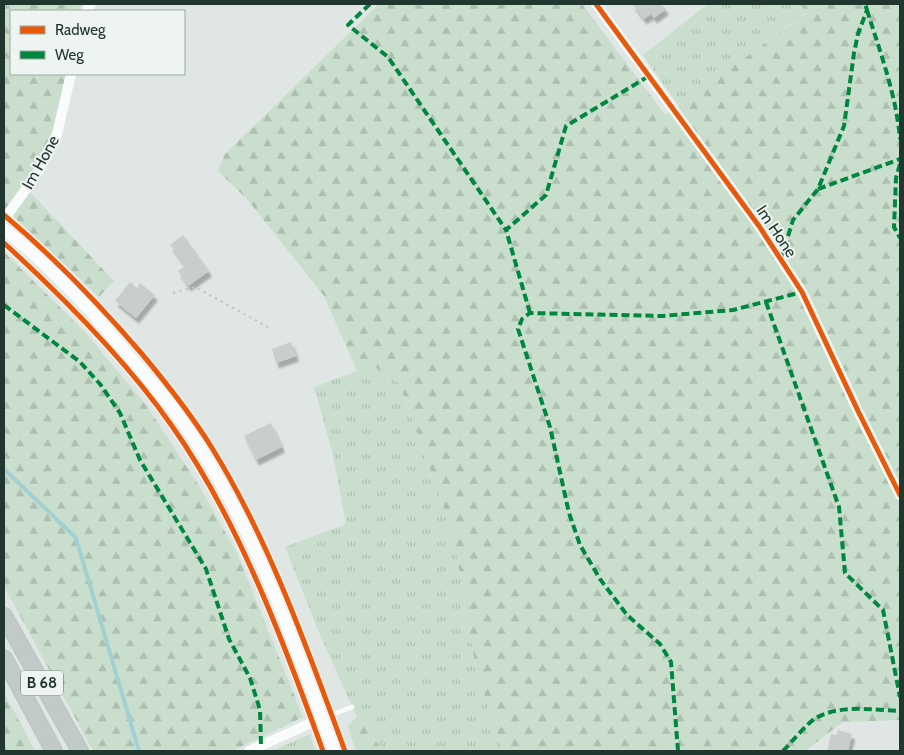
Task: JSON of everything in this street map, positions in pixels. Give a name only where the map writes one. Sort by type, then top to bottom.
[{"type":"highway","name":"B 68","points":[[4,616],[80,751]]},
{"type":"highway","name":"B 68","points":[[4,658],[54,751]]},
{"type":"street","name":"Im Hone","points":[[596,4],[759,226],[802,292],[900,495]]},
{"type":"street","name":"Im Hone","points":[[5,223],[38,172],[57,134],[71,75]]},
{"type":"street","points":[[5,223],[97,318],[183,422],[227,495],[254,551],[289,631],[334,751]]},
{"type":"street","points":[[249,751],[322,718]]},
{"type":"lane","points":[[322,718],[352,707]]},
{"type":"path","points":[[173,293],[195,287],[268,327]]},
{"type":"green space","points":[[4,4],[82,4],[79,10],[10,10],[10,75],[66,75],[54,134],[36,170],[4,209]]},
{"type":"green space","points":[[379,4],[582,4],[665,115],[807,13],[800,4],[900,4],[900,720],[843,722],[805,751],[503,751],[476,669],[453,534],[399,383],[376,367],[357,371],[324,296],[246,198],[218,171],[225,154]]},
{"type":"green space","points":[[708,4],[800,4],[807,12],[679,106],[643,55]]},
{"type":"green space","points":[[30,192],[114,281],[99,297],[12,215]]},
{"type":"green space","points":[[4,252],[84,331],[146,405],[198,484],[237,553],[303,717],[232,751],[93,751],[4,586]]},
{"type":"green space","points":[[376,367],[399,383],[453,534],[476,669],[503,751],[380,751],[369,726],[357,717],[320,635],[285,547],[346,524],[333,455],[314,387],[357,371]]},
{"type":"green space","points":[[4,692],[35,751],[4,751]]},
{"type":"green space","points":[[357,717],[369,726],[380,751],[356,751],[348,726]]},
{"type":"green space","points":[[310,734],[315,751],[272,751]]},
{"type":"building","points":[[632,4],[664,4],[662,5],[666,9],[654,18],[651,14],[644,19]]},
{"type":"building","points":[[183,235],[209,271],[188,286],[178,271],[185,266],[170,245]]},
{"type":"building","points":[[130,282],[137,288],[140,283],[155,295],[136,318],[115,301]]},
{"type":"building","points":[[291,342],[296,356],[276,363],[272,349]]},
{"type":"building","points":[[271,423],[282,447],[256,460],[244,436]]},
{"type":"building","points":[[838,730],[852,734],[848,751],[827,751],[831,734],[837,735]]},
{"type":"waterway","points":[[4,469],[76,538],[139,751]]},
{"type":"marked path","points":[[370,4],[348,25],[388,57],[506,230]]},
{"type":"marked path","points":[[781,259],[793,220],[818,189],[844,126],[854,53],[858,34],[867,10],[865,4]]},
{"type":"marked path","points":[[867,10],[891,89],[900,139]]},
{"type":"marked path","points":[[530,313],[506,230],[546,195],[566,126],[649,76]]},
{"type":"marked path","points":[[818,189],[900,159]]},
{"type":"marked path","points":[[900,164],[896,178],[894,227],[900,238]]},
{"type":"marked path","points":[[678,751],[671,662],[660,644],[627,615],[600,579],[580,545],[569,513],[550,427],[518,329],[522,319],[530,313],[662,316],[733,310],[802,292]]},
{"type":"marked path","points":[[766,302],[839,507],[845,573],[883,610],[900,697]]},
{"type":"marked path","points":[[4,305],[80,362],[100,384],[120,413],[140,460],[206,569],[229,639],[250,678],[260,710],[261,745]]},
{"type":"marked path","points":[[783,751],[808,724],[825,714],[846,709],[900,711]]},
{"type":"cycle path","points":[[596,4],[759,226],[802,292],[900,495]]},
{"type":"cycle path","points":[[4,215],[58,264],[126,335],[178,399],[212,448],[233,484],[270,558],[302,635],[345,751]]},
{"type":"cycle path","points":[[4,243],[71,307],[135,377],[172,426],[196,463],[239,542],[258,584],[276,626],[323,751]]}]
